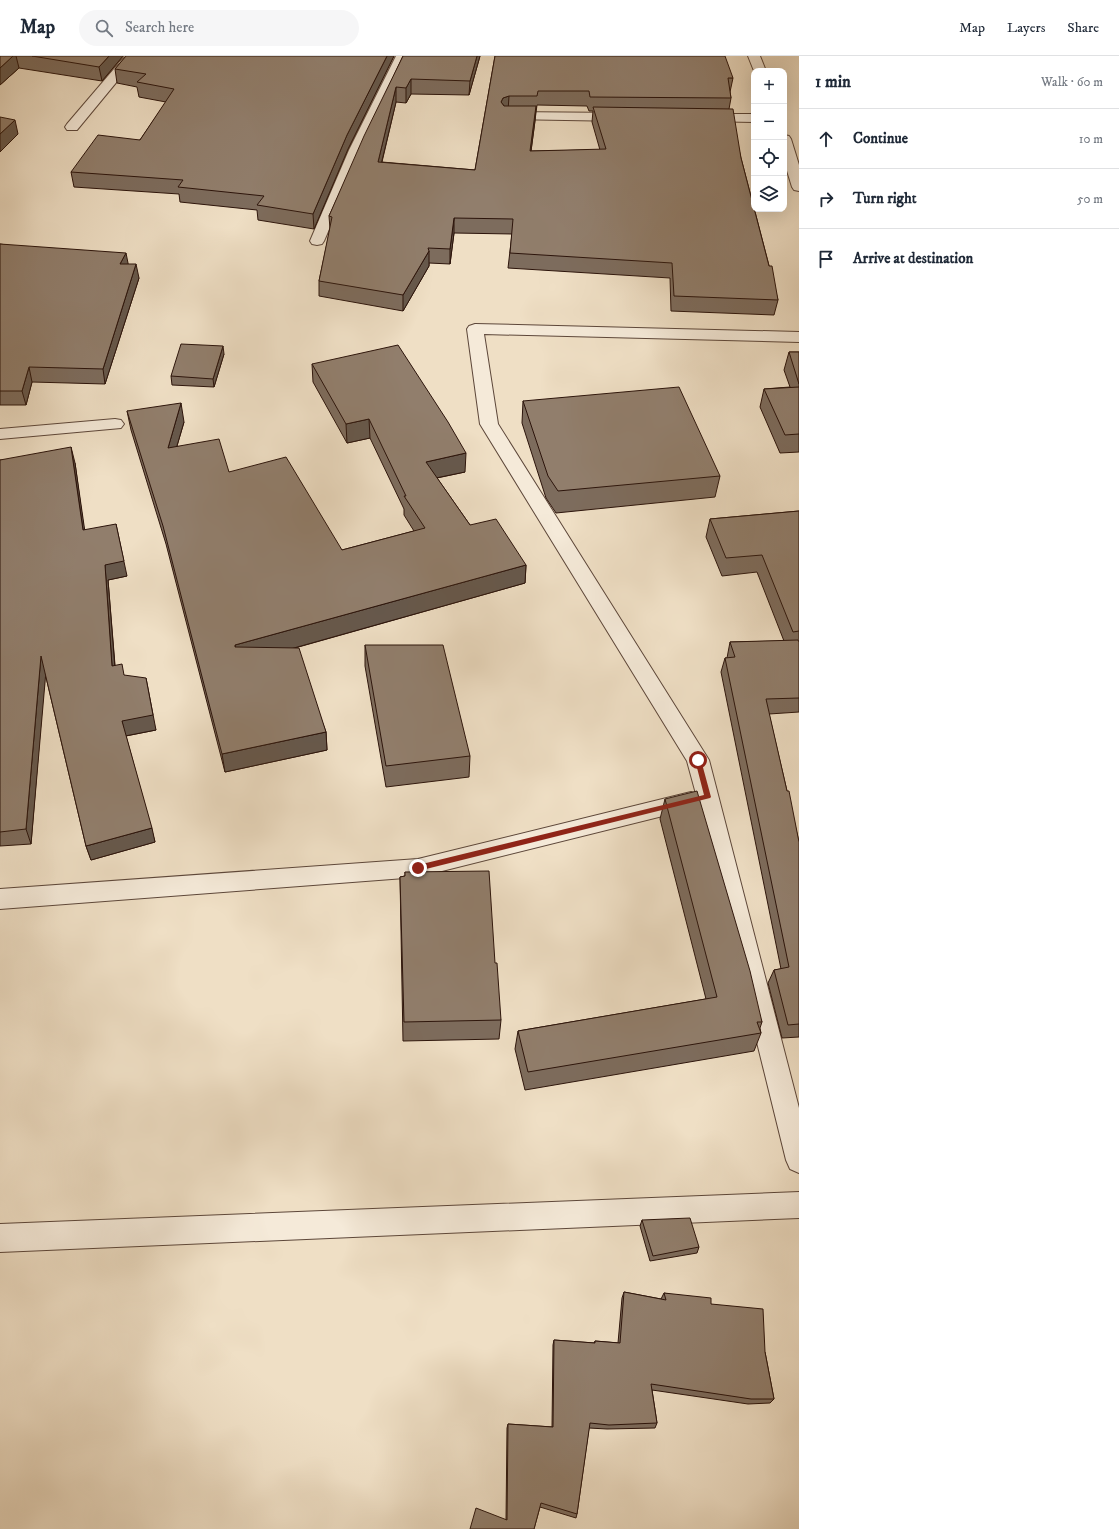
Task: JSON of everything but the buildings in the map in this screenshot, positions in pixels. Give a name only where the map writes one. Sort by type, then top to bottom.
[{"type":"street","points":[[72,128],[132,56]]},
{"type":"street","points":[[317,241],[356,150],[402,56]]},
{"type":"street","points":[[754,56],[759,68]]},
{"type":"street","points":[[508,116],[635,117]]},
{"type":"street","points":[[691,118],[751,118]]},
{"type":"street","points":[[784,140],[799,187]]},
{"type":"street","points":[[799,337],[475,329],[488,424],[698,760],[799,1160]]},
{"type":"street","points":[[0,434],[116,424]]},
{"type":"street","points":[[0,899],[418,868],[708,797]]},
{"type":"street","points":[[0,1238],[799,1205]]},
{"type":"route","points":[[418,868],[708,797],[698,760]]}]
